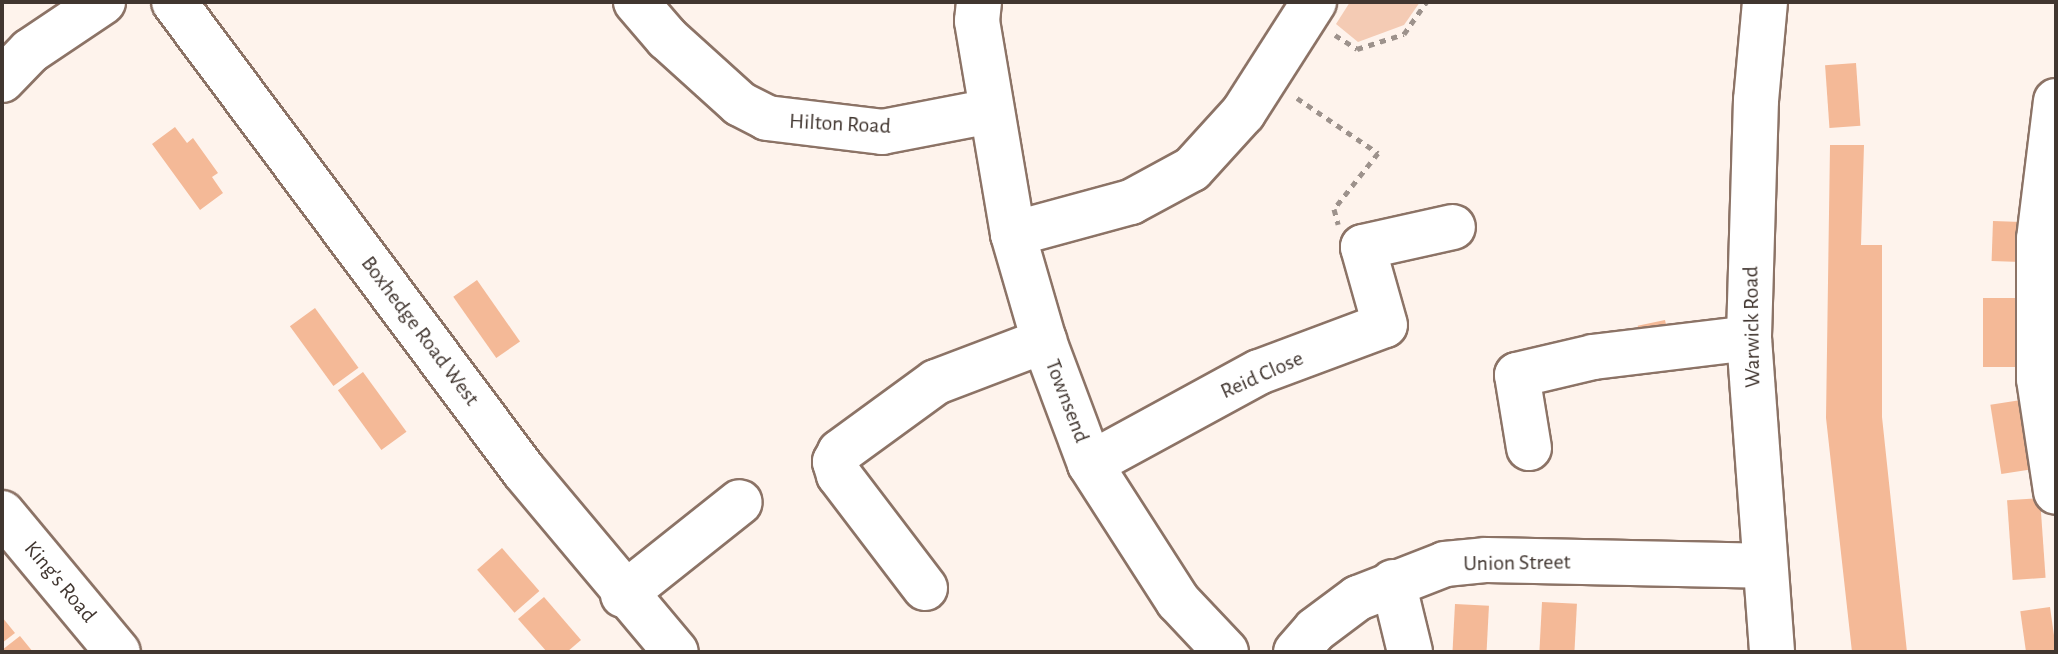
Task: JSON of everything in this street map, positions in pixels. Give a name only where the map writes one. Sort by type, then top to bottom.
[{"type":"street","points":[[2,80],[30,51],[103,2]]},
{"type":"street","name":"Boxhedge Road West","points":[[174,2],[524,471],[623,595],[676,652]]},
{"type":"street","name":"Hilton Road","points":[[636,2],[667,38],[740,104],[767,118],[882,132],[991,111]]},
{"type":"street","name":"Warwick Road","points":[[1765,2],[1756,100],[1749,338],[1772,652]]},
{"type":"street","name":"Townsend","points":[[967,8],[991,111],[1013,234],[1044,341],[1090,464],[1178,601],[1226,652]]},
{"type":"street","points":[[1013,234],[1131,202],[1192,169],[1243,113],[1310,9]]},
{"type":"street","points":[[2056,101],[2039,239],[2039,379],[2056,492]]},
{"type":"street","points":[[1366,268],[1363,247],[1453,227]]},
{"type":"street","name":"Reid Close","points":[[1090,464],[1259,372],[1397,339],[1366,268]]},
{"type":"street","points":[[1529,448],[1517,375],[1593,357],[1749,338]]},
{"type":"street","points":[[925,588],[839,475],[835,462],[840,452],[936,382],[1044,341]]},
{"type":"street","points":[[623,595],[740,502]]},
{"type":"street","name":"King's Road","points":[[2,513],[118,652]]},
{"type":"street","name":"Union Street","points":[[1296,652],[1347,606],[1393,582],[1445,564],[1485,560],[1764,566]]},
{"type":"street","points":[[1393,582],[1410,652]]},
{"type":"path","points":[[1310,9],[1357,49],[1404,34],[1426,2]]},
{"type":"path","points":[[1266,77],[1378,153],[1334,209],[1341,240],[1366,268]]},
{"type":"shaded area","points":[[1350,2],[1420,2],[1404,25],[1358,42],[1336,24]]},
{"type":"building","points":[[1856,63],[1860,126],[1829,128],[1825,65]]},
{"type":"building","points":[[175,127],[187,143],[193,138],[218,173],[212,177],[223,193],[200,210],[152,144]]},
{"type":"building","points":[[1830,145],[1864,145],[1861,245],[1882,245],[1882,417],[1907,652],[1852,652],[1826,418]]},
{"type":"building","points":[[1993,221],[2022,222],[2021,262],[1992,261]]},
{"type":"building","points":[[477,280],[520,341],[496,358],[453,297]]},
{"type":"building","points":[[1983,298],[2015,298],[2015,367],[1983,367]]},
{"type":"building","points":[[315,308],[358,368],[333,386],[290,326]]},
{"type":"building","points":[[1665,320],[1669,339],[1642,344],[1638,326]]},
{"type":"building","points":[[363,372],[406,432],[381,450],[338,390]]},
{"type":"building","points":[[2021,400],[2032,469],[2001,474],[1990,405]]},
{"type":"building","points":[[2040,498],[2046,578],[2013,580],[2007,500]]},
{"type":"building","points":[[502,548],[539,591],[514,613],[477,570]]},
{"type":"building","points":[[544,597],[581,640],[567,652],[547,652],[518,619]]},
{"type":"building","points":[[1542,602],[1577,604],[1574,652],[1539,652]]},
{"type":"building","points":[[1455,604],[1489,606],[1487,652],[1452,652]]},
{"type":"building","points":[[2050,607],[2056,652],[2026,652],[2020,611]]},
{"type":"building","points":[[2,617],[15,633],[2,643]]},
{"type":"building","points":[[20,636],[33,652],[2,652],[2,650]]}]
